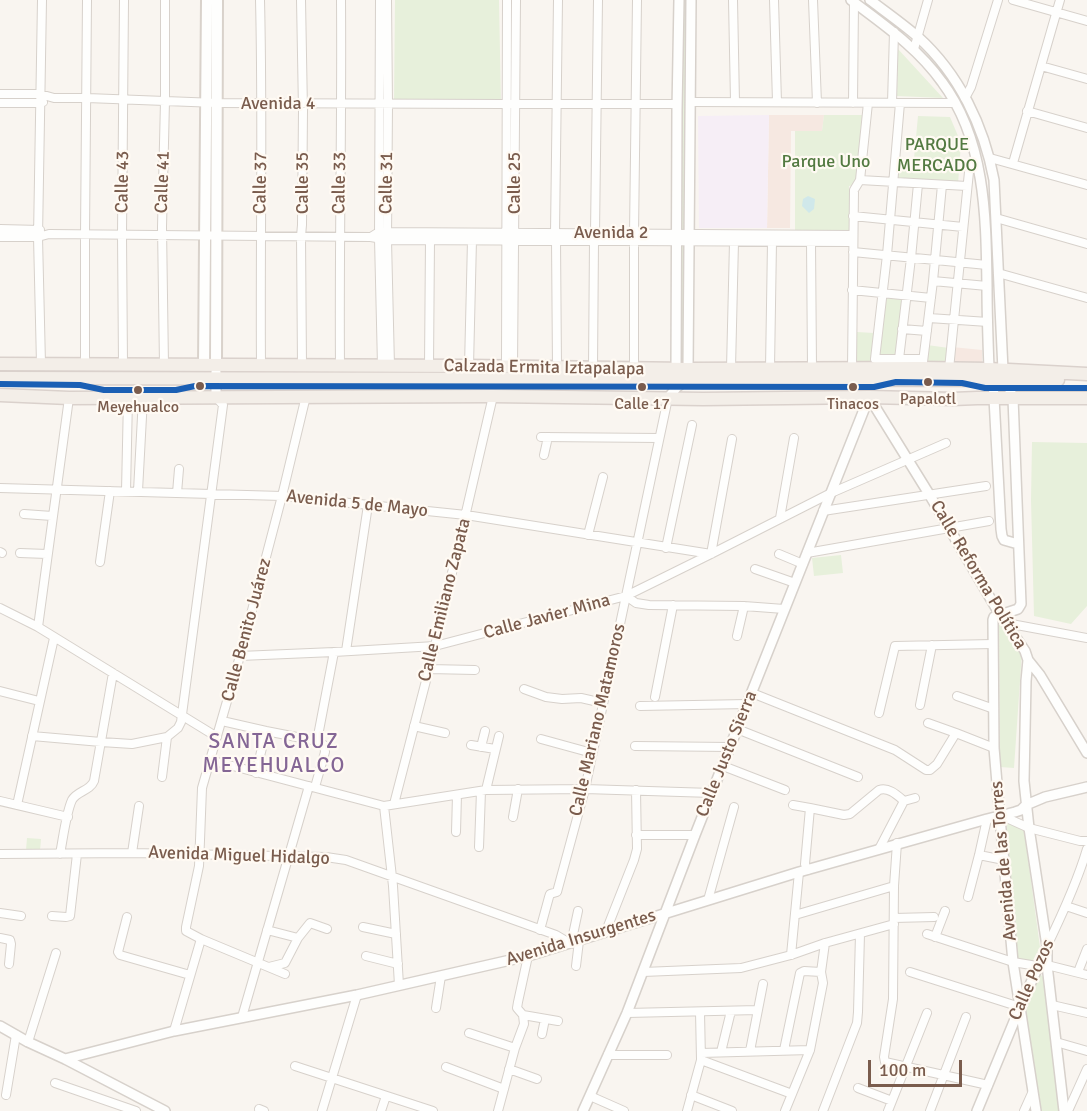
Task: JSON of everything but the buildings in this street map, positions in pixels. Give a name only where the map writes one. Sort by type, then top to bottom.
[{"type":"main road","points":[[207,0],[211,103],[210,372]]},
{"type":"main road","points":[[211,103],[217,0]]},
{"type":"main road","name":"Calzada Ermita Iztapalapa","points":[[0,364],[164,365],[210,372],[261,365],[593,368],[634,369],[681,377],[731,368],[852,368],[923,364],[991,375]]},
{"type":"main road","name":"Calzada Ermita Iztapalapa","points":[[0,378],[210,372],[681,377],[1087,374]]},
{"type":"main road","name":"Calzada Ermita Iztapalapa","points":[[1005,375],[1087,381]]},
{"type":"main road","name":"Calzada Ermita Iztapalapa","points":[[0,395],[69,398],[493,396],[1087,398]]},
{"type":"street","points":[[41,364],[38,233],[42,0]]},
{"type":"street","points":[[86,364],[87,0]]},
{"type":"street","name":"Calle 43","points":[[123,365],[124,0]]},
{"type":"street","name":"Calle 41","points":[[164,365],[162,234],[165,0]]},
{"type":"street","name":"Calle 37","points":[[260,0],[261,365]]},
{"type":"street","name":"Calle 35","points":[[301,0],[302,366]]},
{"type":"street","name":"Calle 33","points":[[340,366],[341,0]]},
{"type":"street","name":"Calle 31","points":[[380,0],[384,104]]},
{"type":"street","name":"Calle 31","points":[[386,366],[381,236],[387,0]]},
{"type":"street","name":"Calle 25","points":[[507,0],[511,236],[509,367]]},
{"type":"street","name":"Calle 25","points":[[509,104],[516,0]]},
{"type":"street","points":[[557,368],[555,236],[558,0]]},
{"type":"street","points":[[593,368],[598,0]]},
{"type":"street","points":[[634,369],[637,0]]},
{"type":"street","points":[[679,0],[677,238],[681,377]]},
{"type":"street","points":[[668,398],[681,377],[690,238],[691,0]]},
{"type":"street","points":[[733,0],[735,102]]},
{"type":"street","points":[[774,0],[777,102]]},
{"type":"street","points":[[813,0],[817,103]]},
{"type":"street","points":[[871,0],[917,37],[949,71],[966,98],[990,158],[994,180],[1005,375],[1013,398],[1021,604],[1018,609],[1003,619]]},
{"type":"street","points":[[914,49],[928,0]]},
{"type":"street","points":[[966,98],[998,0]]},
{"type":"street","points":[[1013,0],[1087,21]]},
{"type":"street","points":[[1012,163],[1060,0]]},
{"type":"street","points":[[853,1],[853,103]]},
{"type":"street","points":[[853,1],[914,49],[943,82],[969,135],[976,158],[986,235],[988,326],[1002,536],[1005,540],[1018,544]]},
{"type":"street","points":[[894,32],[896,103],[892,183],[887,255],[875,359],[899,359],[923,364],[932,298],[942,185]]},
{"type":"street","points":[[1041,66],[1087,79]]},
{"type":"street","name":"Avenida 4","points":[[0,94],[40,94],[54,98],[262,104],[677,104]]},
{"type":"street","name":"Avenida 4","points":[[0,103],[39,103],[54,98]]},
{"type":"street","points":[[691,102],[955,104]]},
{"type":"street","points":[[852,368],[854,190],[860,180],[868,103]]},
{"type":"street","points":[[1027,111],[1087,128]]},
{"type":"street","points":[[949,369],[967,186],[969,172],[976,158]]},
{"type":"street","points":[[990,158],[1087,185]]},
{"type":"street","points":[[860,180],[967,186]]},
{"type":"street","points":[[899,359],[918,184]]},
{"type":"street","points":[[853,216],[963,227]]},
{"type":"street","points":[[996,218],[1087,244]]},
{"type":"street","name":"Avenida 2","points":[[0,229],[85,235],[853,238]]},
{"type":"street","name":"Avenida 2","points":[[0,237],[38,233]]},
{"type":"street","points":[[986,235],[997,235]]},
{"type":"street","name":"Avenida 2","points":[[381,236],[430,240],[471,240],[511,236]]},
{"type":"street","name":"Avenida 2","points":[[690,238],[734,242],[811,242],[853,238]]},
{"type":"street","points":[[429,366],[430,240]]},
{"type":"street","points":[[468,366],[471,240]]},
{"type":"street","points":[[731,368],[734,242]]},
{"type":"street","points":[[770,368],[772,242]]},
{"type":"street","points":[[811,242],[812,368]]},
{"type":"street","points":[[853,252],[987,265]]},
{"type":"street","points":[[998,273],[1087,298]]},
{"type":"street","points":[[933,281],[987,286]]},
{"type":"street","points":[[852,290],[932,298]]},
{"type":"street","points":[[929,318],[954,320],[1001,330]]},
{"type":"street","points":[[902,329],[927,331]]},
{"type":"street","points":[[32,736],[132,744],[167,737],[178,728],[181,722],[223,405],[216,397],[210,372]]},
{"type":"street","name":"Calle Benito Juárez","points":[[201,939],[186,931],[186,927],[200,866],[202,788],[240,656],[306,396]]},
{"type":"street","name":"Calle Emiliano Zapata","points":[[394,804],[435,646],[493,396]]},
{"type":"street","name":"Calle Reforma Política","points":[[869,397],[1087,753]]},
{"type":"street","name":"Calle Justo Sierra","points":[[583,1111],[627,1013],[694,835],[869,397]]},
{"type":"street","points":[[38,627],[69,398]]},
{"type":"street","points":[[126,491],[128,398]]},
{"type":"street","points":[[138,491],[143,398]]},
{"type":"street","name":"Calle Mariano Matamoros","points":[[540,930],[550,894],[557,892],[585,789],[668,398]]},
{"type":"street","points":[[666,548],[692,425]]},
{"type":"street","points":[[544,455],[544,437],[659,438]]},
{"type":"street","points":[[780,518],[794,438]]},
{"type":"street","points":[[711,554],[732,439]]},
{"type":"street","name":"Calle Javier Mina","points":[[240,656],[435,646],[626,596],[831,493],[946,443]]},
{"type":"street","points":[[177,493],[179,469]]},
{"type":"street","points":[[588,535],[603,477]]},
{"type":"street","points":[[823,512],[986,486]]},
{"type":"street","name":"Avenida 5 de Mayo","points":[[0,488],[282,496],[466,515],[711,554]]},
{"type":"street","points":[[100,562],[110,490]]},
{"type":"street","points":[[346,651],[368,505]]},
{"type":"street","points":[[24,514],[52,516]]},
{"type":"street","points":[[807,553],[989,521]]},
{"type":"street","points":[[20,553],[47,554]]},
{"type":"street","points":[[779,555],[803,564]]},
{"type":"street","points":[[754,569],[795,583]]},
{"type":"street","points":[[626,596],[636,603],[783,609]]},
{"type":"street","points":[[655,697],[673,605]]},
{"type":"street","points":[[737,636],[744,606]]},
{"type":"street","points":[[0,608],[38,627],[217,737]]},
{"type":"street","name":"Avenida de las Torres","points":[[1003,619],[994,617],[993,620],[994,748],[1013,962],[1036,1111]]},
{"type":"street","points":[[1003,619],[1087,638]]},
{"type":"street","points":[[17,805],[54,638]]},
{"type":"street","points":[[879,713],[895,646],[993,644]]},
{"type":"street","points":[[920,705],[932,645]]},
{"type":"street","points":[[317,741],[334,652]]},
{"type":"street","name":"Avenida de las Torres","points":[[1028,660],[1024,781],[1047,946],[1042,966],[1052,1005],[1064,1111]]},
{"type":"street","points":[[429,669],[475,670]]},
{"type":"street","points":[[60,854],[73,799],[92,786],[94,781],[113,673]]},
{"type":"street","points":[[524,689],[546,697],[581,698],[603,703]]},
{"type":"street","points":[[0,691],[39,701]]},
{"type":"street","points":[[752,693],[895,750],[926,770],[930,770],[937,764],[956,733]]},
{"type":"street","points":[[957,696],[994,709]]},
{"type":"street","points":[[640,706],[747,704]]},
{"type":"street","points":[[222,721],[317,741],[324,745],[325,752],[290,856],[242,1017]]},
{"type":"street","points":[[928,723],[994,748]]},
{"type":"street","points":[[414,726],[445,734]]},
{"type":"street","points":[[737,729],[858,777]]},
{"type":"street","points":[[256,773],[266,731]]},
{"type":"street","points":[[481,747],[485,731]]},
{"type":"street","points":[[479,846],[483,791],[499,736]]},
{"type":"street","points":[[162,777],[167,737]]},
{"type":"street","points":[[541,739],[591,753]]},
{"type":"street","points":[[471,745],[495,749]]},
{"type":"street","points":[[635,746],[730,747]]},
{"type":"street","points":[[210,760],[384,806],[483,791],[518,789],[712,792]]},
{"type":"street","points":[[723,766],[785,790]]},
{"type":"street","name":"Avenida Insurgentes","points":[[65,1059],[174,1031],[357,995],[528,956],[897,843],[1015,812],[1046,797],[1087,787]]},
{"type":"street","points":[[513,818],[518,789]]},
{"type":"street","points":[[793,805],[844,815],[850,814],[879,790],[884,789],[904,801]]},
{"type":"street","points":[[606,931],[637,849],[636,790]]},
{"type":"street","points":[[456,832],[457,795]]},
{"type":"street","points":[[879,849],[904,801],[915,798]]},
{"type":"street","points":[[0,801],[68,817]]},
{"type":"street","points":[[132,853],[139,806]]},
{"type":"street","points":[[384,806],[392,877],[399,985]]},
{"type":"street","points":[[708,900],[734,807]]},
{"type":"street","points":[[791,955],[795,915],[805,864],[810,808]]},
{"type":"street","points":[[1000,815],[1029,828],[1087,841]]},
{"type":"street","points":[[968,897],[987,819]]},
{"type":"street","points":[[636,835],[694,835]]},
{"type":"street","points":[[897,843],[894,886],[893,999],[885,1062],[988,1085]]},
{"type":"street","name":"Calle Pozos","points":[[1047,946],[1083,875],[1087,849]]},
{"type":"street","name":"Avenida Miguel Hidalgo","points":[[0,854],[201,854],[326,857],[346,860],[575,942]]},
{"type":"street","points":[[52,916],[70,916],[77,854]]},
{"type":"street","points":[[979,855],[1004,860]]},
{"type":"street","points":[[795,915],[894,886]]},
{"type":"street","points":[[1066,906],[1087,913]]},
{"type":"street","points":[[576,966],[575,942],[578,911]]},
{"type":"street","points":[[935,937],[945,911]]},
{"type":"street","points":[[0,913],[21,916]]},
{"type":"street","points":[[127,917],[118,952],[120,955],[190,975]]},
{"type":"street","points":[[643,972],[741,968],[860,934],[894,921],[934,917]]},
{"type":"street","points":[[268,968],[285,963],[298,938],[310,923],[327,929]]},
{"type":"street","points":[[363,927],[396,934]]},
{"type":"street","points":[[267,930],[298,938]]},
{"type":"street","points":[[823,1111],[857,1023],[860,934]]},
{"type":"street","points":[[927,934],[1013,962],[1087,975]]},
{"type":"street","points":[[0,938],[10,940],[11,944],[10,962],[0,958]]},
{"type":"street","points":[[174,1031],[201,939],[285,974]]},
{"type":"street","points":[[785,1111],[810,1050],[823,983],[821,972],[825,943]]},
{"type":"street","points":[[1077,972],[1087,949]]},
{"type":"street","points":[[28,1042],[56,953]]},
{"type":"street","points":[[366,956],[398,964]]},
{"type":"street","points":[[498,1111],[524,1024],[523,1015],[517,1008],[528,956]]},
{"type":"street","name":"Calle Pozos","points":[[977,1111],[1020,1007],[1042,966]]},
{"type":"street","points":[[784,1050],[800,973],[804,971],[821,972]]},
{"type":"street","points":[[910,972],[1020,1007]]},
{"type":"street","points":[[436,1008],[441,975]]},
{"type":"street","points":[[750,1051],[763,984]]},
{"type":"street","points":[[322,1111],[357,995]]},
{"type":"street","points":[[1052,1005],[1087,1013]]},
{"type":"street","points":[[627,1013],[758,1010]]},
{"type":"street","points":[[721,1052],[731,1011]]},
{"type":"street","points":[[687,1111],[701,1057],[700,1012]]},
{"type":"street","points":[[888,1111],[927,1014]]},
{"type":"street","points":[[523,1015],[558,1021]]},
{"type":"street","points":[[930,1111],[966,1017]]},
{"type":"street","points":[[542,1034],[545,1019]]},
{"type":"street","points":[[0,1026],[65,1059],[151,1108],[163,1111]]},
{"type":"street","points":[[469,1033],[515,1048]]},
{"type":"street","points":[[6,1095],[16,1035]]},
{"type":"street","points":[[1056,1042],[1087,1051]]},
{"type":"street","points":[[701,1057],[721,1052],[810,1050]]},
{"type":"street","points":[[608,1055],[667,1055]]},
{"type":"street","points":[[701,1057],[792,1094]]},
{"type":"street","points":[[295,1066],[433,1111]]},
{"type":"street","points":[[446,1067],[504,1089]]},
{"type":"street","points":[[509,1069],[537,1079]]},
{"type":"street","points":[[1068,1111],[1087,1069]]},
{"type":"street","points":[[55,1083],[136,1111]]},
{"type":"street","points":[[858,1088],[892,1101]]},
{"type":"street","points":[[1024,1111],[1033,1091]]},
{"type":"street","points":[[691,1095],[732,1111]]},
{"type":"street","points":[[381,1111],[386,1096]]},
{"type":"street","points":[[590,1096],[624,1111]]},
{"type":"shaded area","points":[[769,115],[824,115],[822,131],[791,131],[790,228],[767,228]]},
{"type":"shaded area","points":[[769,115],[767,228],[699,228],[698,116]]},
{"type":"shaded area","points":[[952,347],[982,350],[982,364],[952,362]]},
{"type":"green space","points":[[395,0],[499,0],[501,105],[394,101]]},
{"type":"green space","points":[[683,0],[690,0],[685,364],[678,364]]},
{"type":"green space","points":[[898,49],[943,98],[897,96]]},
{"type":"green space","name":"Parque Uno","points":[[824,115],[862,115],[856,185],[849,186],[849,233],[795,231],[795,131],[822,131]]},
{"type":"green space","name":"PARQUE MERCADO","points":[[918,116],[950,117],[961,143],[958,184],[896,179],[896,167],[913,169]]},
{"type":"green space","points":[[884,294],[905,296],[898,357],[876,357]]},
{"type":"green space","points":[[857,332],[874,333],[872,362],[856,362]]},
{"type":"green space","points":[[927,345],[949,348],[947,366],[925,364]]},
{"type":"green space","points":[[0,368],[664,373],[663,377],[0,372]]},
{"type":"green space","points":[[1032,442],[1087,443],[1087,606],[1071,624],[1034,616]]},
{"type":"green space","points":[[841,555],[843,573],[814,576],[812,558]]},
{"type":"green space","points":[[999,624],[1022,652],[1014,768],[1000,767]]},
{"type":"green space","points":[[1006,822],[1024,829],[1040,947],[1032,962],[1017,959]]},
{"type":"green space","points":[[27,838],[41,839],[40,851],[26,850]]},
{"type":"green space","points":[[1041,975],[1044,978],[1060,1111],[1037,1111],[1025,1003],[1037,976]]},
{"type":"water","points":[[808,196],[815,199],[814,209],[809,213],[802,206],[803,199]]},
{"type":"transit line","points":[[0,384],[80,385],[104,390],[176,390],[195,386],[874,387],[896,382],[962,383],[985,388],[1087,388]]},
{"type":"place","name":"Papalotl","points":[[928,382]]},
{"type":"place","name":"Calle 17","points":[[642,387]]},
{"type":"place","name":"Tinacos","points":[[853,387]]},
{"type":"place","name":"Meyehualco","points":[[138,390]]},
{"type":"district","name":"SANTA CRUZ MEYEHUALCO","points":[[274,754]]}]
